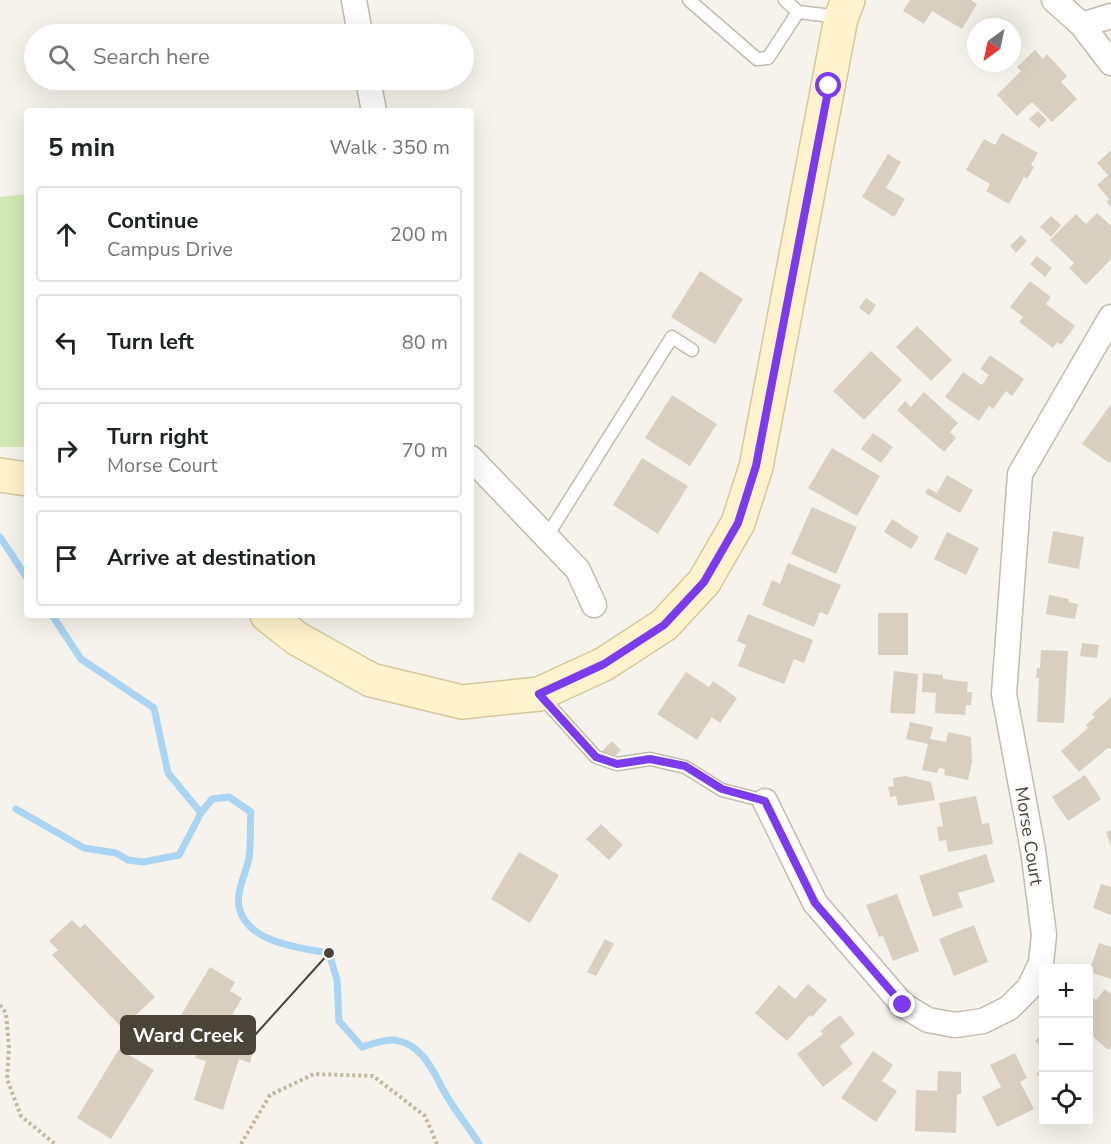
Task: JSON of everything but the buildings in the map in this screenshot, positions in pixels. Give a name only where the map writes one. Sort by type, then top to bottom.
[{"type":"street","points":[[354,0],[358,24]]},
{"type":"street","points":[[1054,0],[1082,25],[1111,63]]},
{"type":"street","points":[[271,618],[296,638],[371,680],[462,702],[539,694],[604,664],[664,625],[704,582],[738,523],[756,466],[845,9]]},
{"type":"street","points":[[1082,25],[1111,16]]},
{"type":"street","points":[[370,90],[373,108]]},
{"type":"street","name":"Morse Court","points":[[765,801],[815,903],[903,1005],[928,1020],[956,1024],[983,1021],[1008,1008],[1029,988],[1041,963],[1044,935],[1033,850],[1004,694],[1020,474],[1111,317]]},
{"type":"street","points":[[474,461],[578,570],[594,605]]},
{"type":"street","points":[[0,475],[24,479]]},
{"type":"lane","points":[[689,0],[757,59],[768,58],[798,12]]},
{"type":"lane","points":[[785,0],[798,12],[845,9]]},
{"type":"lane","points":[[547,536],[672,337],[692,350]]},
{"type":"lane","points":[[539,694],[596,757],[617,764],[650,759],[685,766],[722,789],[765,801]]},
{"type":"path","points":[[0,1005],[6,1013],[9,1047],[7,1079],[21,1116],[56,1144]]},
{"type":"path","points":[[241,1144],[270,1095],[314,1074],[374,1076],[425,1116],[437,1144]]},
{"type":"green space","points":[[24,194],[24,447],[0,447],[0,197]]},
{"type":"waterway","points":[[0,537],[24,573]]},
{"type":"waterway","points":[[54,618],[81,659],[154,708],[168,773],[201,813]]},
{"type":"waterway","points":[[16,809],[84,848],[116,853],[128,860],[143,862],[179,855],[201,813],[212,799],[229,797],[251,812],[249,858],[238,901],[244,919],[252,929],[276,942],[329,953],[337,980],[339,1021],[362,1047],[394,1040],[405,1043],[421,1054],[479,1144]]},
{"type":"place","name":"Ward Creek","points":[[329,953]]},
{"type":"route","points":[[829,86],[756,466],[738,523],[704,582],[664,625],[604,664],[539,694],[596,757],[617,764],[650,759],[685,766],[722,789],[765,801],[815,903],[903,1005]]}]
